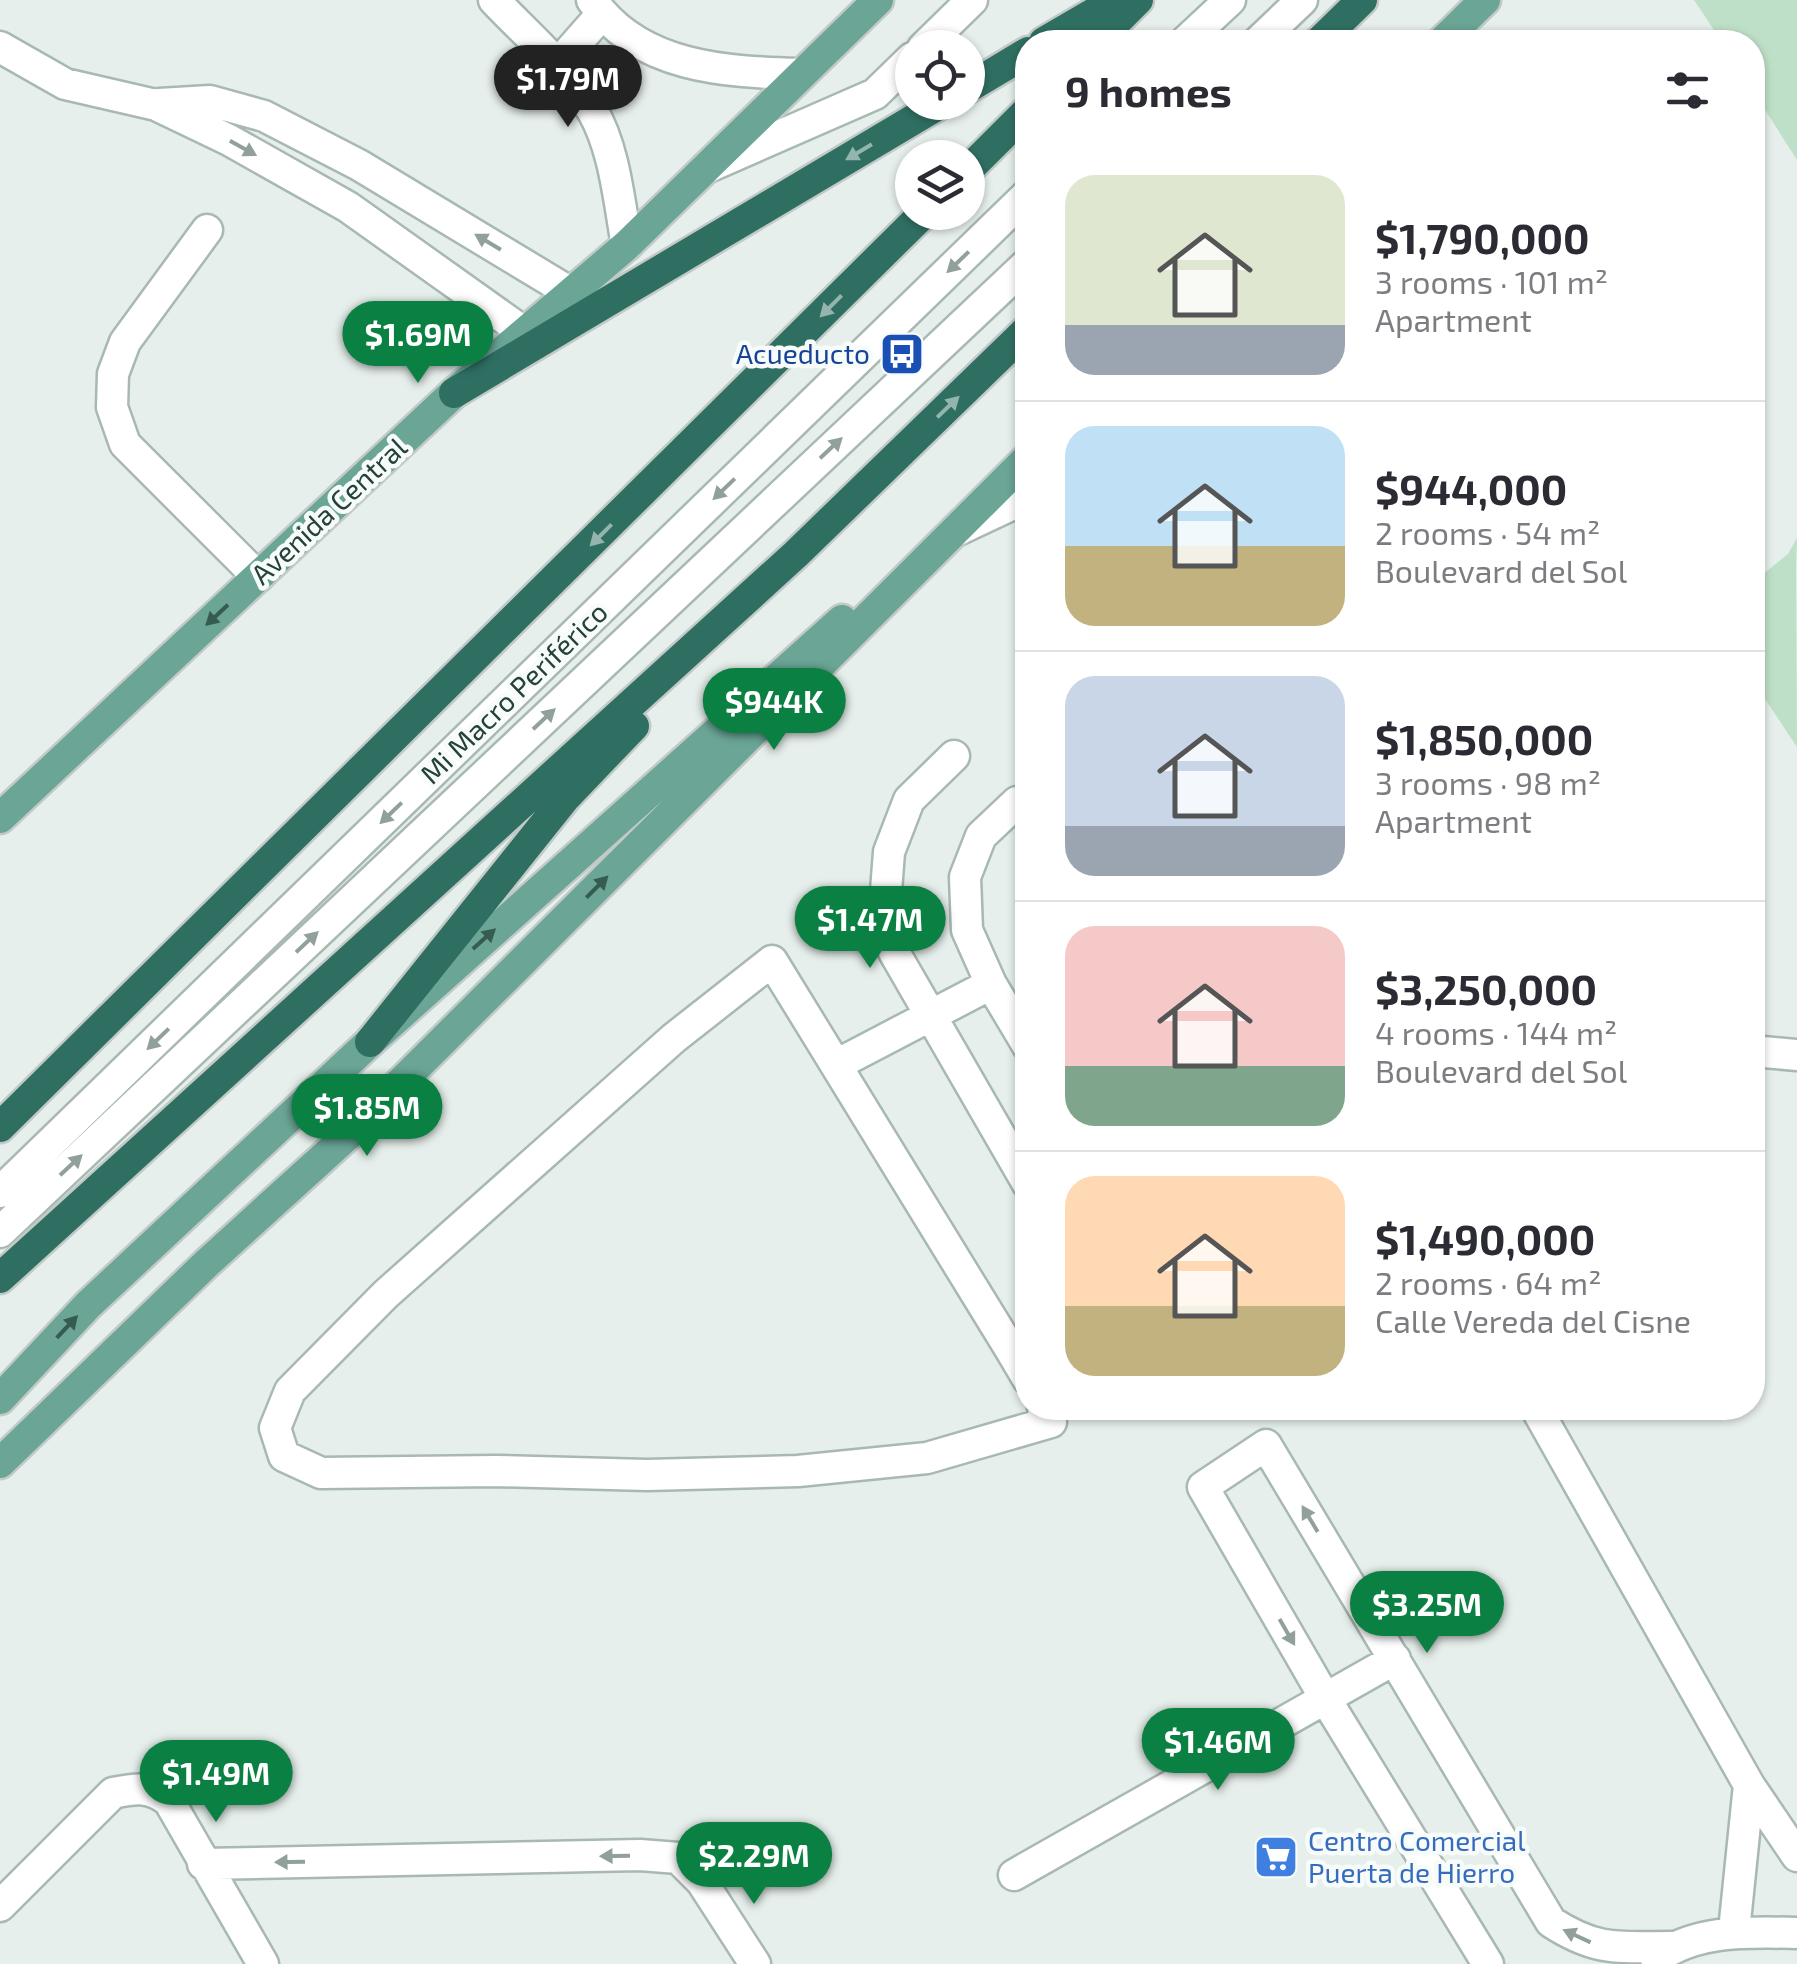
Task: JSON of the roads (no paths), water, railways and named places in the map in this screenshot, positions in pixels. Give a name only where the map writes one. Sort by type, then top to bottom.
[{"type":"highway","points":[[1065,30],[1116,0]]},
{"type":"highway","points":[[1108,30],[1138,0]]},
{"type":"highway","points":[[1331,30],[1362,0]]},
{"type":"highway","points":[[985,78],[1015,60]]},
{"type":"highway","points":[[454,394],[913,120]]},
{"type":"highway","points":[[985,153],[1015,123]]},
{"type":"highway","points":[[0,1127],[907,230]]},
{"type":"highway","points":[[0,1278],[796,554],[1015,342]]},
{"type":"highway","points":[[370,1042],[566,797],[796,554]]},
{"type":"main road","name":"Avenida Central","points":[[2,813],[454,394],[627,245],[878,0]]},
{"type":"main road","points":[[1454,30],[1485,0]]},
{"type":"main road","points":[[0,1463],[347,1136],[1015,471]]},
{"type":"main road","points":[[0,1399],[88,1305],[370,1042],[813,643],[955,531]]},
{"type":"street","points":[[494,0],[558,64],[593,112],[611,162],[627,245]]},
{"type":"street","points":[[941,30],[972,0]]},
{"type":"street","points":[[1198,30],[1230,0]]},
{"type":"street","points":[[1271,30],[1302,0]]},
{"type":"street","points":[[558,64],[597,7],[647,49],[694,65],[800,74]]},
{"type":"street","points":[[0,47],[65,84],[156,104],[210,101],[264,116],[360,165],[571,293]]},
{"type":"street","points":[[705,169],[875,94],[895,75]]},
{"type":"street","points":[[156,104],[348,207],[525,332]]},
{"type":"street","name":"Mi Macro Periférico","points":[[0,1192],[1015,207]]},
{"type":"street","points":[[208,230],[124,342],[113,374],[112,407],[125,444],[258,576]]},
{"type":"street","name":"Mi Macro Periférico","points":[[0,1232],[1015,275]]},
{"type":"street","points":[[955,531],[1015,503]]},
{"type":"street","points":[[954,756],[909,800],[889,852],[884,904],[894,952],[1015,1161]]},
{"type":"street","points":[[1015,804],[981,836],[965,877],[968,930],[990,984],[1015,1025]]},
{"type":"street","points":[[1015,1339],[772,960],[674,1038],[386,1294],[290,1392],[274,1428],[284,1456],[321,1472],[647,1475],[798,1471],[927,1458],[1050,1420]]},
{"type":"street","points":[[836,1065],[990,984]]},
{"type":"street","points":[[1765,1053],[1797,1055]]},
{"type":"street","points":[[1543,1420],[1748,1785],[1797,1856]]},
{"type":"street","points":[[1488,1964],[1325,1698],[1203,1486],[1266,1444],[1550,1922],[1581,1942],[1660,1955],[1734,1932],[1797,1932]]},
{"type":"street","points":[[1014,1876],[1394,1659]]},
{"type":"street","points":[[1734,1932],[1748,1785]]},
{"type":"street","points":[[0,1906],[113,1793],[134,1788],[154,1790],[169,1801],[263,1964]]},
{"type":"street","points":[[203,1864],[640,1855],[678,1858],[702,1882],[755,1964]]},
{"type":"place","name":"Acueducto","points":[[902,354]]},
{"type":"place","name":"Centro Comercial Puerta de Hierro","points":[[1276,1857]]}]
